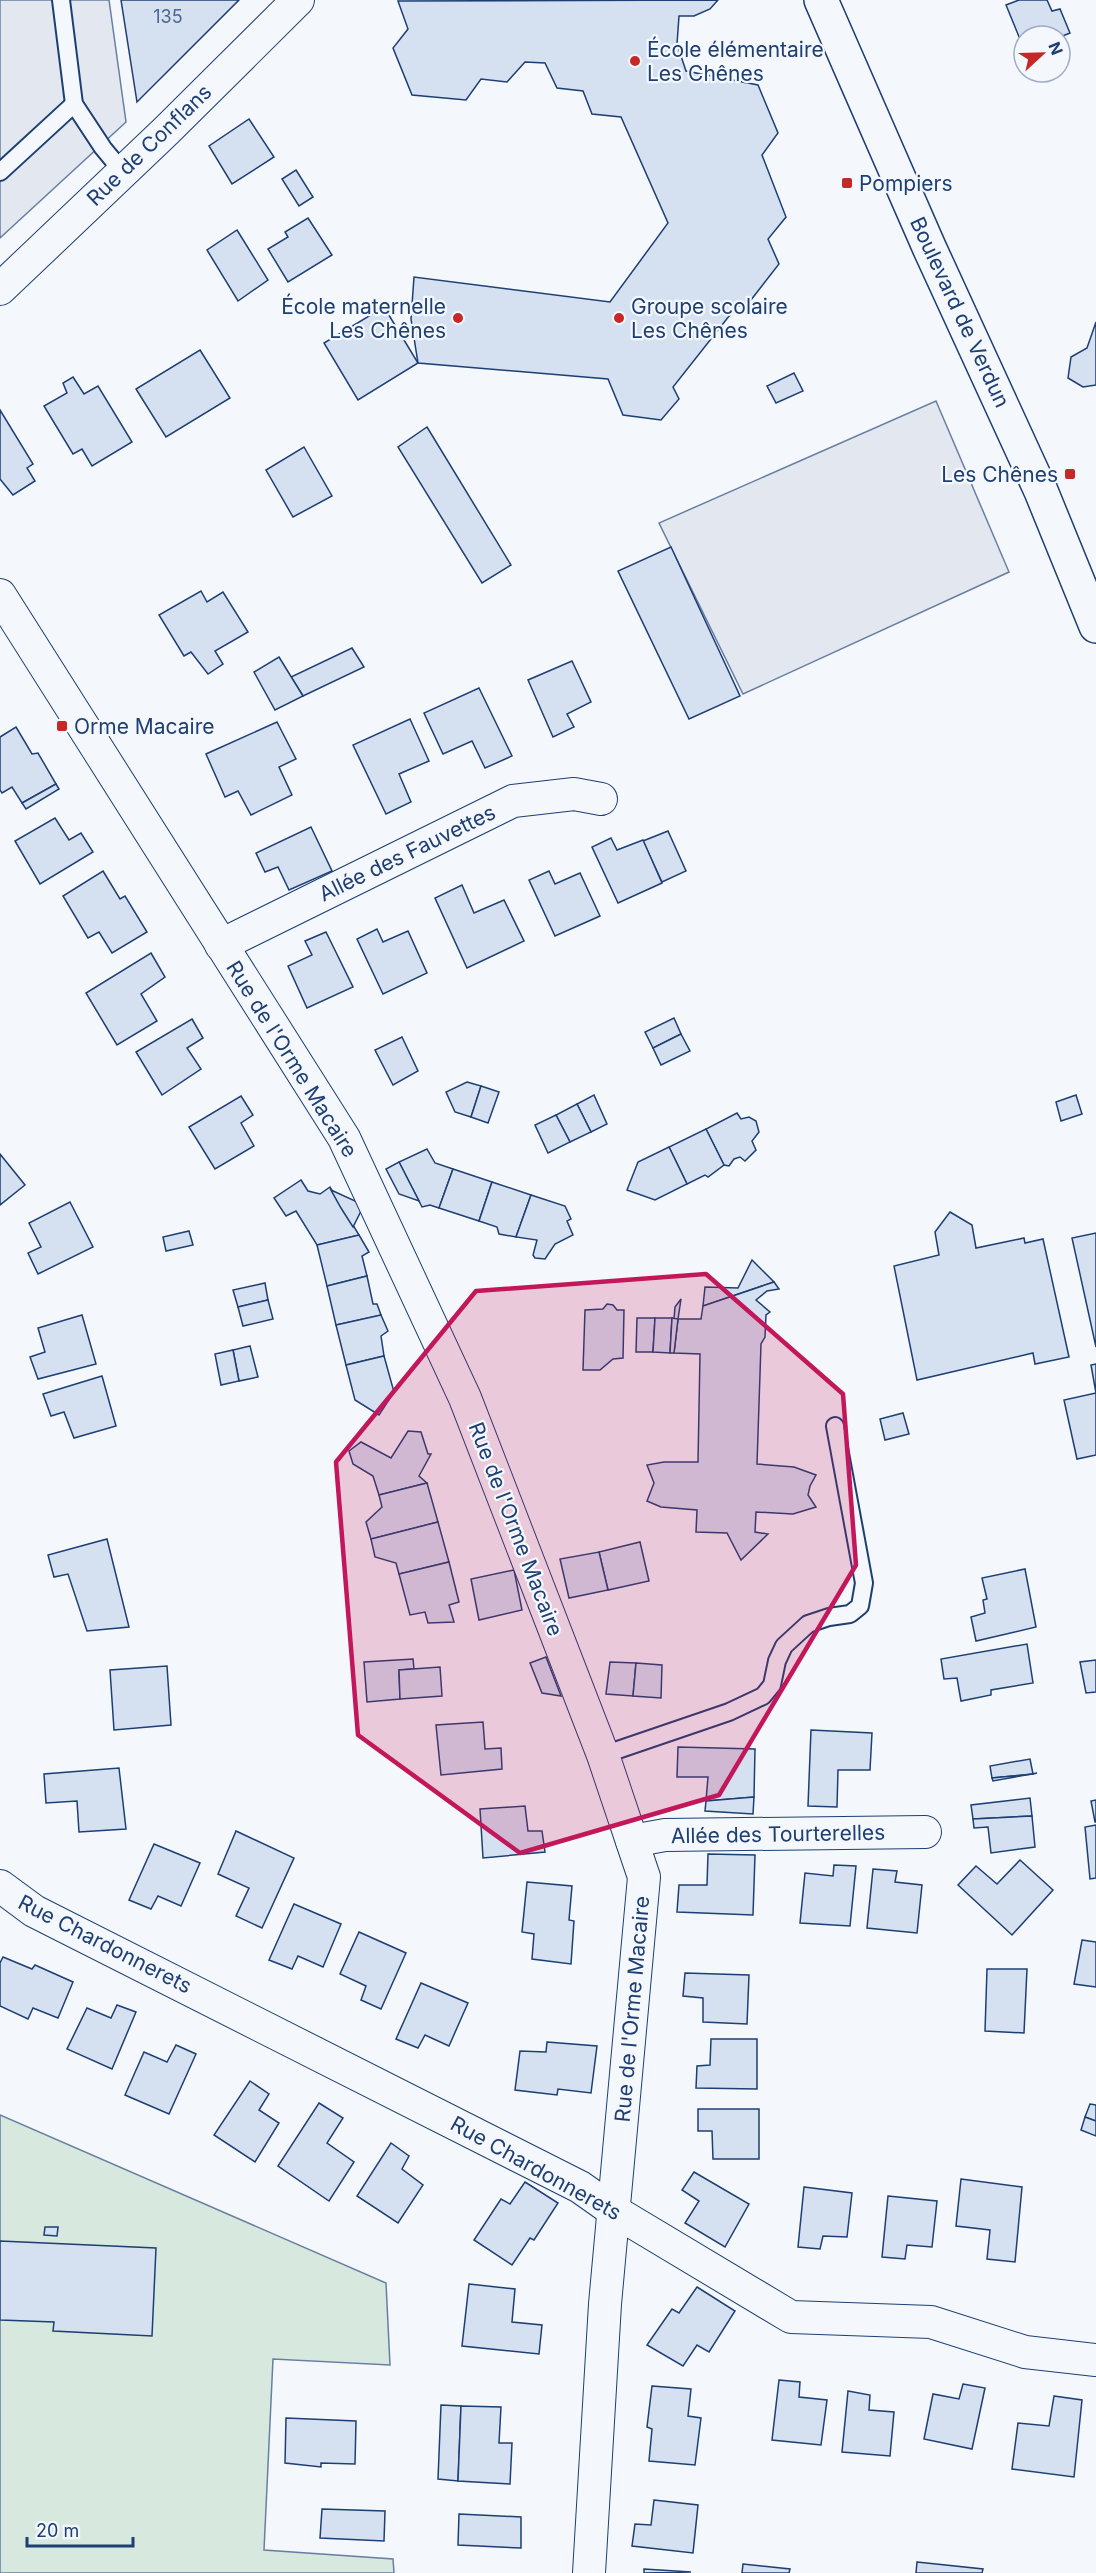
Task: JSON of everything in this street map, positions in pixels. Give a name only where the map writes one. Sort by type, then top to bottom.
[{"type":"main road","name":"Boulevard de Verdun","points":[[821,0],[929,247],[1031,470],[1096,626]]},
{"type":"street","name":"Rue de Conflans","points":[[0,289],[298,0]]},
{"type":"street","name":"Rue de l'Orme Macaire","points":[[0,595],[349,1149],[465,1398],[603,1755],[644,1877],[605,2304],[589,2573]]},
{"type":"street","name":"Allée des Fauvettes","points":[[221,945],[513,801],[574,794],[601,799]]},
{"type":"street","name":"Allée des Tourterelles","points":[[632,1841],[665,1835],[925,1832]]},
{"type":"street","name":"Rue Chardonnerets","points":[[0,1886],[34,1911],[580,2187],[614,2211],[646,2228],[791,2317],[931,2322],[1025,2352],[1096,2360]]},
{"type":"lane","points":[[61,0],[74,104],[103,148],[122,171]]},
{"type":"lane","points":[[0,172],[74,104]]},
{"type":"lane","points":[[603,1755],[729,1712],[763,1696],[772,1685],[777,1661],[784,1646],[792,1638],[808,1624],[829,1617],[850,1614],[861,1606],[864,1583],[835,1426]]},
{"type":"highlighted area","points":[[706,1274],[843,1394],[856,1565],[719,1795],[520,1853],[358,1735],[336,1462],[476,1291]]},
{"type":"shaded area","points":[[0,0],[109,0],[126,122],[0,238]]},
{"type":"shaded area","points":[[936,401],[1009,572],[743,694],[659,523]]},
{"type":"shaded area","points":[[0,2115],[386,2283],[390,2365],[273,2359],[264,2550],[393,2559],[394,2573],[0,2573]]},
{"type":"building","points":[[121,0],[239,0],[137,102]]},
{"type":"building","points":[[718,0],[710,9],[694,16],[679,16],[677,44],[686,71],[758,85],[778,133],[762,155],[786,217],[768,239],[779,264],[747,305],[737,306],[673,387],[679,399],[661,420],[623,415],[608,379],[418,363],[411,319],[414,277],[610,302],[668,223],[621,117],[592,114],[583,91],[557,88],[545,63],[525,62],[507,82],[481,79],[466,100],[412,95],[393,48],[408,29],[398,1]]},
{"type":"building","points":[[1019,0],[1047,0],[1052,11],[1060,9],[1066,24],[1014,24],[1006,5]]},
{"type":"building","points":[[249,119],[274,157],[232,184],[209,146]]},
{"type":"building","points":[[296,170],[313,197],[299,206],[282,179]]},
{"type":"building","points":[[308,218],[332,255],[288,282],[268,249],[288,237],[285,232]]},
{"type":"building","points":[[237,230],[268,280],[238,301],[207,250]]},
{"type":"building","points":[[384,307],[418,363],[358,400],[324,343]]},
{"type":"building","points":[[1096,322],[1096,385],[1083,387],[1068,378],[1071,357],[1087,348]]},
{"type":"building","points":[[200,350],[230,398],[166,437],[136,389]]},
{"type":"building","points":[[794,373],[803,391],[776,403],[767,386]]},
{"type":"building","points":[[73,377],[84,394],[98,386],[132,442],[92,466],[82,449],[73,454],[44,406],[67,393],[63,383]]},
{"type":"building","points":[[0,410],[33,464],[27,468],[35,481],[13,495],[0,479]]},
{"type":"building","points":[[427,427],[511,565],[482,583],[398,447]]},
{"type":"building","points":[[304,447],[332,496],[293,517],[266,470]]},
{"type":"building","points":[[671,547],[740,696],[689,719],[618,571]]},
{"type":"building","points":[[201,591],[207,602],[223,592],[248,632],[215,651],[223,664],[208,674],[191,652],[184,656],[159,615]]},
{"type":"building","points":[[352,648],[364,667],[303,696],[291,677]]},
{"type":"building","points":[[279,657],[303,696],[275,710],[254,672]]},
{"type":"building","points":[[572,661],[591,702],[567,714],[574,727],[553,737],[528,680]]},
{"type":"building","points":[[479,688],[512,756],[485,768],[472,741],[443,754],[424,713]]},
{"type":"building","points":[[410,719],[429,761],[399,774],[411,802],[386,814],[353,745]]},
{"type":"building","points":[[277,722],[296,759],[279,767],[292,795],[251,815],[238,791],[225,797],[206,754]]},
{"type":"building","points":[[16,727],[32,754],[38,753],[56,784],[22,803],[12,787],[2,793],[0,790],[0,737]]},
{"type":"building","points":[[56,784],[59,789],[26,809],[22,803]]},
{"type":"building","points":[[55,818],[69,840],[81,833],[93,852],[40,884],[15,841]]},
{"type":"building","points":[[311,827],[332,871],[289,890],[278,867],[265,872],[256,853]]},
{"type":"building","points":[[668,831],[686,871],[662,882],[643,841]]},
{"type":"building","points":[[611,838],[617,850],[643,840],[662,883],[618,903],[592,847]]},
{"type":"building","points":[[103,871],[120,899],[125,896],[147,932],[112,953],[99,932],[88,938],[63,896]]},
{"type":"building","points":[[549,871],[555,884],[580,873],[600,916],[555,936],[529,880]]},
{"type":"building","points":[[462,885],[474,913],[504,900],[524,941],[467,968],[435,898]]},
{"type":"building","points":[[377,929],[383,942],[408,931],[427,973],[383,994],[357,939]]},
{"type":"building","points":[[326,932],[353,987],[307,1008],[288,966],[312,955],[305,941]]},
{"type":"building","points":[[151,953],[165,977],[141,994],[157,1021],[117,1045],[86,993]]},
{"type":"building","points":[[674,1018],[681,1034],[653,1048],[645,1032]]},
{"type":"building","points":[[192,1019],[203,1038],[187,1048],[201,1069],[162,1095],[136,1052]]},
{"type":"building","points":[[681,1034],[690,1051],[661,1065],[653,1048]]},
{"type":"building","points":[[402,1037],[418,1071],[393,1085],[375,1050]]},
{"type":"building","points":[[467,1082],[481,1086],[471,1117],[455,1112],[446,1092]]},
{"type":"building","points":[[481,1086],[499,1092],[488,1123],[471,1117]]},
{"type":"building","points":[[594,1095],[607,1124],[591,1132],[577,1104]]},
{"type":"building","points":[[1076,1095],[1082,1114],[1061,1121],[1056,1102]]},
{"type":"building","points":[[241,1096],[253,1115],[241,1123],[254,1146],[215,1169],[189,1127]]},
{"type":"building","points":[[577,1104],[591,1132],[570,1142],[556,1115]]},
{"type":"building","points":[[737,1113],[741,1119],[749,1117],[756,1121],[759,1132],[752,1141],[756,1150],[745,1161],[740,1157],[734,1159],[729,1166],[724,1165],[706,1129]]},
{"type":"building","points":[[556,1115],[570,1142],[548,1153],[535,1125]]},
{"type":"building","points":[[706,1129],[724,1165],[708,1177],[705,1175],[687,1184],[669,1147]]},
{"type":"building","points":[[669,1147],[687,1184],[655,1200],[627,1190],[638,1162]]},
{"type":"building","points":[[427,1149],[435,1163],[453,1169],[439,1208],[430,1205],[422,1207],[399,1162]]},
{"type":"building","points":[[0,1154],[25,1185],[0,1205]]},
{"type":"building","points":[[399,1162],[419,1201],[399,1194],[386,1169]]},
{"type":"building","points":[[453,1169],[492,1182],[479,1221],[439,1208]]},
{"type":"building","points":[[301,1180],[308,1191],[320,1194],[330,1187],[359,1235],[317,1245],[296,1211],[286,1216],[274,1198]]},
{"type":"building","points":[[492,1182],[531,1195],[516,1237],[499,1234],[497,1227],[479,1221]]},
{"type":"building","points":[[331,1190],[364,1205],[353,1227],[341,1208]]},
{"type":"building","points":[[531,1195],[565,1206],[571,1219],[567,1221],[573,1235],[555,1244],[545,1259],[535,1258],[533,1255],[537,1240],[516,1237]]},
{"type":"building","points":[[70,1202],[93,1247],[38,1274],[28,1253],[41,1247],[29,1223]]},
{"type":"building","points":[[950,1212],[972,1225],[976,1248],[1024,1238],[1025,1243],[1043,1239],[1069,1357],[1035,1364],[1033,1353],[917,1380],[894,1266],[939,1255],[935,1232]]},
{"type":"building","points":[[189,1231],[193,1245],[166,1251],[163,1237]]},
{"type":"building","points":[[1096,1233],[1096,1347],[1072,1238]]},
{"type":"building","points":[[359,1235],[369,1252],[362,1256],[367,1276],[327,1286],[317,1245]]},
{"type":"building","points":[[752,1260],[774,1282],[703,1306],[705,1287],[738,1288]]},
{"type":"building","points":[[367,1276],[373,1304],[377,1304],[381,1315],[336,1325],[327,1286]]},
{"type":"building","points":[[774,1282],[779,1289],[767,1291],[756,1300],[770,1312],[766,1315],[765,1337],[761,1344],[757,1464],[794,1467],[816,1475],[808,1495],[816,1507],[793,1514],[756,1512],[755,1532],[768,1534],[741,1560],[727,1533],[696,1532],[697,1510],[661,1507],[647,1501],[654,1483],[647,1465],[664,1462],[698,1462],[700,1354],[674,1353],[678,1319],[701,1319],[703,1306]]},
{"type":"building","points":[[265,1283],[268,1300],[238,1307],[233,1290]]},
{"type":"building","points":[[681,1299],[678,1319],[674,1319],[675,1307]]},
{"type":"building","points":[[268,1300],[273,1319],[243,1326],[238,1307]]},
{"type":"building","points":[[607,1304],[613,1305],[617,1310],[624,1310],[623,1358],[613,1359],[600,1370],[583,1370],[585,1310],[603,1309]]},
{"type":"building","points":[[82,1315],[96,1364],[38,1379],[30,1357],[45,1352],[38,1328]]},
{"type":"building","points":[[381,1315],[388,1331],[381,1336],[384,1356],[346,1365],[336,1325]]},
{"type":"building","points":[[637,1318],[655,1318],[653,1352],[636,1352]]},
{"type":"building","points":[[655,1318],[672,1318],[670,1353],[653,1352]]},
{"type":"building","points":[[672,1318],[678,1319],[674,1353],[670,1353]]},
{"type":"building","points":[[250,1346],[258,1377],[239,1381],[233,1350]]},
{"type":"building","points":[[233,1350],[239,1381],[221,1385],[215,1354]]},
{"type":"building","points":[[384,1356],[394,1392],[379,1415],[355,1400],[346,1365]]},
{"type":"building","points":[[1096,1364],[1096,1393],[1091,1365]]},
{"type":"building","points":[[102,1376],[116,1426],[74,1438],[64,1412],[51,1416],[43,1394]]},
{"type":"building","points":[[1096,1393],[1096,1455],[1077,1459],[1064,1400]]},
{"type":"building","points":[[903,1413],[909,1434],[885,1440],[880,1419]]},
{"type":"building","points":[[408,1431],[421,1432],[428,1454],[431,1454],[419,1476],[427,1483],[379,1495],[373,1476],[353,1464],[349,1451],[361,1442],[391,1458]]},
{"type":"building","points":[[427,1483],[438,1522],[371,1539],[366,1522],[382,1507],[379,1495]]},
{"type":"building","points":[[438,1522],[449,1562],[399,1574],[396,1563],[375,1557],[371,1539]]},
{"type":"building","points":[[107,1539],[129,1627],[87,1631],[68,1574],[54,1577],[48,1555]]},
{"type":"building","points":[[640,1542],[649,1581],[608,1590],[599,1552]]},
{"type":"building","points":[[599,1552],[608,1590],[569,1598],[560,1559]]},
{"type":"building","points":[[449,1562],[459,1602],[449,1605],[454,1622],[428,1623],[425,1612],[410,1615],[399,1574]]},
{"type":"building","points":[[1025,1569],[1036,1627],[976,1641],[971,1617],[985,1613],[983,1600],[987,1599],[982,1578]]},
{"type":"building","points":[[514,1570],[522,1610],[479,1620],[471,1579]]},
{"type":"building","points":[[1027,1644],[1033,1683],[991,1690],[991,1695],[961,1701],[957,1678],[944,1679],[941,1659]]},
{"type":"building","points":[[546,1657],[561,1696],[542,1693],[530,1663]]},
{"type":"building","points":[[413,1659],[414,1669],[399,1670],[400,1699],[367,1702],[364,1662]]},
{"type":"building","points":[[1096,1660],[1096,1692],[1086,1693],[1080,1662]]},
{"type":"building","points":[[610,1662],[636,1663],[633,1696],[606,1694]]},
{"type":"building","points":[[636,1663],[662,1665],[661,1698],[633,1696]]},
{"type":"building","points":[[167,1666],[171,1725],[114,1730],[110,1670]]},
{"type":"building","points":[[440,1667],[442,1696],[400,1699],[399,1670]]},
{"type":"building","points":[[483,1722],[485,1749],[501,1748],[502,1769],[441,1775],[436,1725]]},
{"type":"building","points":[[811,1730],[872,1733],[870,1770],[838,1770],[837,1807],[808,1806]]},
{"type":"building","points":[[678,1747],[755,1749],[754,1797],[706,1801],[708,1777],[677,1777]]},
{"type":"building","points":[[1030,1759],[1033,1774],[992,1778],[990,1766]]},
{"type":"building","points":[[119,1768],[126,1829],[79,1832],[77,1801],[46,1803],[44,1774]]},
{"type":"building","points":[[1030,1774],[993,1781],[992,1778]]},
{"type":"building","points":[[754,1797],[753,1814],[705,1811],[706,1801]]},
{"type":"building","points":[[1030,1798],[1032,1816],[973,1819],[971,1805]]},
{"type":"building","points":[[1096,1800],[1096,1822],[1095,1822],[1091,1801]]},
{"type":"building","points":[[525,1806],[528,1831],[542,1831],[545,1852],[483,1858],[480,1809]]},
{"type":"building","points":[[1032,1816],[1035,1847],[991,1853],[988,1827],[974,1828],[973,1819]]},
{"type":"building","points":[[1096,1825],[1096,1878],[1090,1879],[1085,1827]]},
{"type":"building","points":[[236,1831],[294,1858],[262,1928],[236,1916],[249,1888],[218,1874]]},
{"type":"building","points":[[154,1844],[200,1863],[181,1906],[158,1896],[151,1909],[129,1900]]},
{"type":"building","points":[[708,1854],[755,1855],[753,1915],[677,1912],[679,1885],[707,1885]]},
{"type":"building","points":[[1020,1860],[1053,1890],[1012,1935],[958,1885],[976,1866],[997,1884]]},
{"type":"building","points":[[834,1865],[856,1866],[850,1926],[800,1923],[805,1873],[833,1876]]},
{"type":"building","points":[[873,1869],[897,1871],[895,1882],[922,1885],[917,1933],[867,1928]]},
{"type":"building","points":[[527,1882],[572,1886],[569,1920],[574,1921],[571,1964],[532,1959],[534,1934],[522,1932]]},
{"type":"building","points":[[294,1904],[341,1924],[323,1967],[298,1956],[292,1969],[269,1960]]},
{"type":"building","points":[[359,1932],[406,1953],[381,2009],[361,2000],[366,1986],[340,1974]]},
{"type":"building","points":[[1082,1940],[1096,1942],[1096,1987],[1074,1984]]},
{"type":"building","points":[[3,1957],[32,1969],[35,1965],[73,1982],[58,2018],[33,2008],[28,2019],[0,2006],[0,1963]]},
{"type":"building","points":[[987,1969],[1027,1969],[1024,2033],[985,2031]]},
{"type":"building","points":[[685,1973],[749,1975],[747,2024],[703,2022],[703,1998],[683,1996]]},
{"type":"building","points":[[421,1983],[468,2003],[449,2046],[425,2035],[418,2048],[396,2039]]},
{"type":"building","points":[[117,2005],[136,2012],[112,2069],[67,2049],[87,2008],[111,2018]]},
{"type":"building","points":[[711,2039],[757,2039],[757,2089],[696,2088],[697,2066],[710,2065]]},
{"type":"building","points":[[547,2042],[597,2046],[591,2093],[558,2089],[557,2095],[515,2090],[520,2051],[546,2052]]},
{"type":"building","points":[[176,2045],[196,2054],[169,2114],[125,2095],[144,2052],[167,2062]]},
{"type":"building","points":[[250,2081],[269,2094],[259,2110],[279,2123],[255,2162],[214,2135]]},
{"type":"building","points":[[319,2103],[343,2118],[327,2143],[354,2162],[329,2201],[278,2166]]},
{"type":"building","points":[[1090,2104],[1096,2105],[1096,2121],[1085,2117]]},
{"type":"building","points":[[698,2109],[759,2109],[759,2159],[713,2159],[712,2131],[698,2131]]},
{"type":"building","points":[[1085,2117],[1096,2121],[1096,2136],[1081,2130]]},
{"type":"building","points":[[391,2143],[409,2156],[402,2169],[423,2185],[398,2223],[357,2196]]},
{"type":"building","points":[[694,2172],[749,2204],[725,2247],[685,2223],[699,2201],[682,2190]]},
{"type":"building","points":[[961,2179],[1022,2187],[1015,2262],[987,2259],[990,2230],[956,2226]]},
{"type":"building","points":[[525,2182],[558,2203],[534,2240],[530,2238],[512,2265],[474,2240],[501,2199],[510,2204]]},
{"type":"building","points":[[804,2187],[852,2193],[847,2237],[823,2236],[820,2249],[798,2247]]},
{"type":"building","points":[[888,2196],[937,2201],[932,2247],[907,2245],[905,2259],[882,2257]]},
{"type":"building","points":[[45,2227],[58,2227],[57,2236],[44,2235]]},
{"type":"building","points":[[0,2241],[156,2248],[152,2336],[53,2331],[54,2322],[0,2320]]},
{"type":"building","points":[[469,2284],[515,2289],[512,2322],[542,2325],[539,2354],[462,2346]]},
{"type":"building","points":[[697,2287],[735,2311],[709,2352],[697,2345],[683,2366],[647,2345],[672,2309],[679,2313]]},
{"type":"building","points":[[779,2380],[800,2382],[799,2397],[827,2400],[821,2445],[772,2440]]},
{"type":"building","points":[[963,2384],[985,2388],[972,2449],[924,2439],[933,2394],[959,2399]]},
{"type":"building","points":[[652,2386],[691,2389],[688,2416],[701,2418],[695,2465],[649,2461],[652,2429],[647,2427]]},
{"type":"building","points":[[848,2391],[870,2395],[869,2410],[894,2412],[890,2456],[842,2452]]},
{"type":"building","points":[[1054,2396],[1082,2400],[1074,2477],[1012,2469],[1018,2423],[1049,2426]]},
{"type":"building","points":[[441,2405],[461,2406],[458,2481],[438,2479]]},
{"type":"building","points":[[461,2406],[501,2407],[499,2443],[512,2443],[510,2484],[458,2481]]},
{"type":"building","points":[[286,2418],[356,2421],[355,2464],[321,2463],[321,2467],[285,2463]]},
{"type":"building","points":[[654,2500],[698,2505],[693,2553],[632,2546],[635,2524],[651,2525]]},
{"type":"building","points":[[322,2509],[385,2511],[384,2541],[320,2538]]},
{"type":"building","points":[[459,2514],[521,2517],[521,2548],[458,2545]]},
{"type":"building","points":[[917,2562],[983,2569],[982,2573],[916,2573]]},
{"type":"building","points":[[743,2564],[790,2569],[789,2573],[742,2573]]},
{"type":"building","points":[[644,2569],[691,2572],[644,2573]]},
{"type":"place","name":"École élémentaire Les Chênes","points":[[635,61]]},
{"type":"place","name":"Pompiers","points":[[847,183]]},
{"type":"place","name":"École maternelle Les Chênes","points":[[458,318]]},
{"type":"place","name":"Groupe scolaire Les Chênes","points":[[619,318]]},
{"type":"place","name":"Les Chênes","points":[[1070,474]]},
{"type":"place","name":"Orme Macaire","points":[[62,726]]}]
